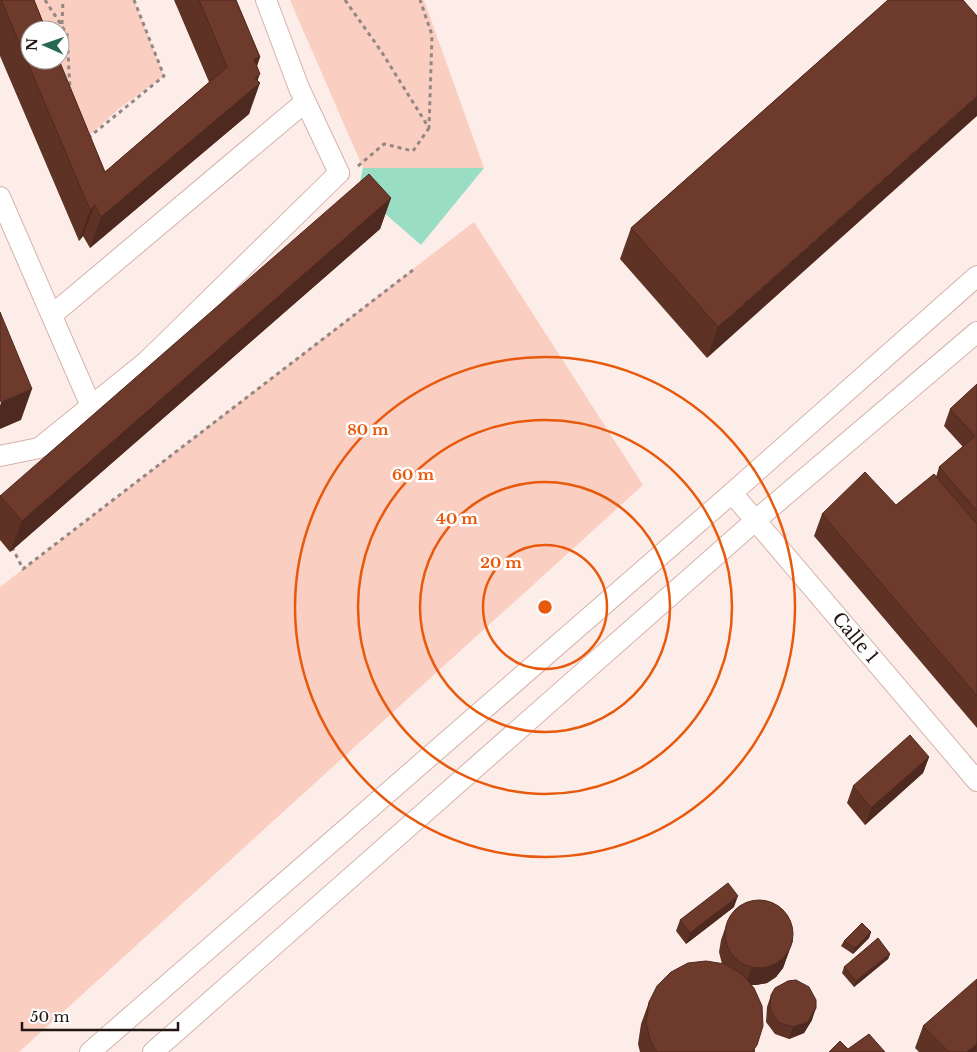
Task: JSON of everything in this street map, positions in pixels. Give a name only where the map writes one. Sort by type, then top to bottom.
[{"type":"street","points":[[0,456],[39,448],[147,360],[339,174],[298,88],[266,0]]},
{"type":"street","points":[[52,315],[305,102]]},
{"type":"street","points":[[0,197],[91,406]]},
{"type":"street","points":[[90,1052],[732,493],[977,276]]},
{"type":"street","points":[[153,1052],[756,520],[977,332]]},
{"type":"street","name":"Calle 1","points":[[732,493],[977,782]]},
{"type":"path","points":[[45,0],[59,20]]},
{"type":"path","points":[[62,20],[63,0]]},
{"type":"path","points":[[82,142],[164,76],[134,0]]},
{"type":"path","points":[[344,0],[382,51],[429,128]]},
{"type":"path","points":[[357,167],[384,144],[413,151],[429,128],[432,35],[420,0]]},
{"type":"path","points":[[69,70],[71,99]]},
{"type":"path","points":[[9,541],[23,569],[413,270]]},
{"type":"shaded area","points":[[24,0],[134,0],[164,76],[121,107],[82,142],[53,70],[70,70],[70,20],[32,20]]},
{"type":"shaded area","points":[[290,0],[424,0],[484,168],[363,168]]},
{"type":"shaded area","points":[[363,168],[484,168],[421,245],[358,190]]},
{"type":"shaded area","points":[[474,222],[643,485],[19,1052],[0,1052],[0,587]]},
{"type":"building","points":[[1,0],[34,0],[42,20],[20,20],[20,45]]},
{"type":"building","points":[[199,0],[236,0],[260,57],[254,59],[260,74],[255,78],[260,83],[101,217],[95,205],[90,210],[31,70],[63,70],[105,172],[227,67]]},
{"type":"building","points":[[888,0],[963,0],[977,16],[977,96],[718,327],[631,228]]},
{"type":"building","points":[[369,174],[391,198],[22,521],[0,496]]},
{"type":"building","points":[[0,312],[32,389],[1,402],[0,399]]},
{"type":"building","points":[[977,384],[977,511],[939,467],[975,436],[950,409]]},
{"type":"building","points":[[865,472],[896,505],[934,474],[977,524],[977,696],[822,514]]},
{"type":"building","points":[[910,735],[929,757],[871,808],[853,786]]},
{"type":"building","points":[[728,883],[738,896],[690,933],[680,920]]},
{"type":"building","points":[[759,900],[772,903],[783,910],[790,921],[793,934],[790,947],[783,958],[772,965],[759,968],[746,965],[735,958],[728,947],[725,934],[728,921],[735,910],[746,903]]},
{"type":"building","points":[[862,923],[871,932],[855,948],[844,941]]},
{"type":"building","points":[[878,938],[890,954],[856,981],[844,967]]},
{"type":"building","points":[[706,961],[725,964],[742,974],[754,988],[762,1006],[763,1026],[757,1045],[752,1052],[657,1052],[650,1040],[646,1022],[649,1002],[657,986],[671,972],[688,963]]},
{"type":"building","points":[[977,979],[977,1043],[967,1052],[949,1052],[923,1026]]},
{"type":"building","points":[[796,980],[809,987],[816,1000],[816,1008],[808,1022],[793,1027],[779,1023],[770,1010],[771,995],[775,988],[788,981]]},
{"type":"building","points":[[869,1034],[885,1052],[829,1052],[840,1041],[848,1049]]}]
